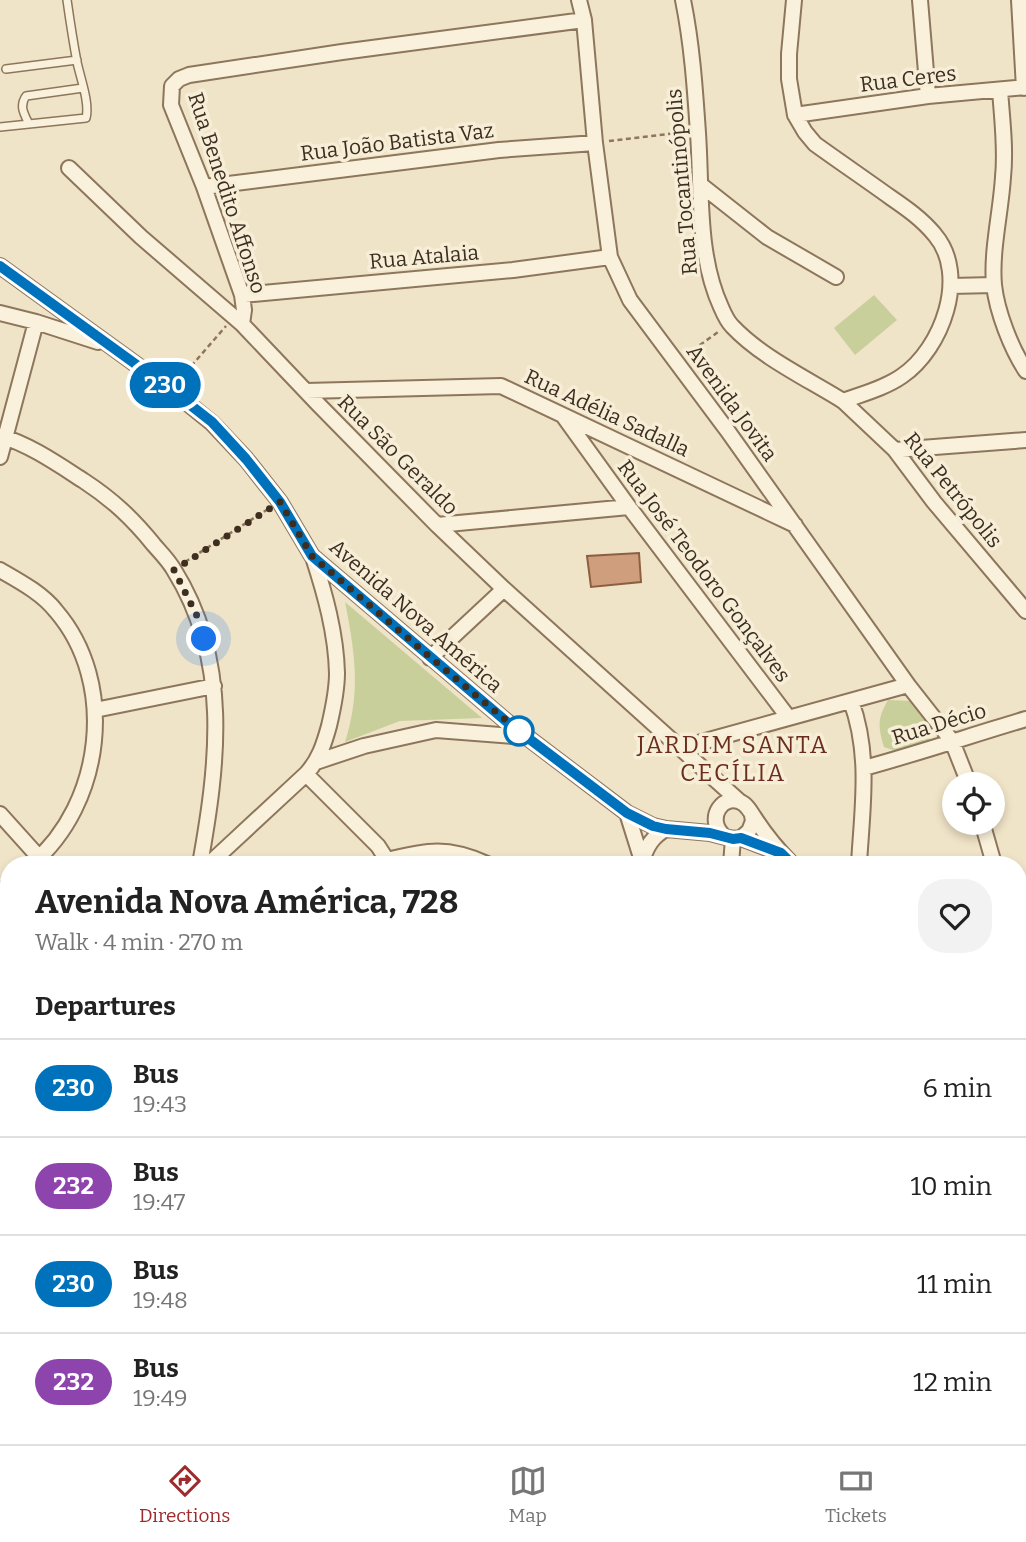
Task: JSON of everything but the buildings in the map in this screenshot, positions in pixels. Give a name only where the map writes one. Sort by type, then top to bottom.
[{"type":"street","name":"Avenida Jovita","points":[[579,0],[584,20],[595,143],[610,257],[630,300],[796,526],[908,685],[952,741],[964,772]]},
{"type":"street","name":"Rua Tocantinópolis","points":[[683,0],[690,34],[704,247],[714,291],[729,324],[758,349],[843,401]]},
{"type":"street","points":[[794,0],[789,79],[795,115],[805,132],[816,144],[919,218],[936,236],[949,262],[951,286],[945,314],[932,344],[919,362],[901,377],[843,401]]},
{"type":"street","points":[[920,0],[928,96]]},
{"type":"street","points":[[1019,0],[1025,88]]},
{"type":"street","name":"Rua Benedito Affonso","points":[[238,321],[244,310],[242,295],[205,187],[171,105],[172,86],[178,79],[189,75],[342,52],[584,20]]},
{"type":"street","name":"Rua Ceres","points":[[795,115],[928,96],[1025,88]]},
{"type":"street","points":[[1000,90],[1004,162],[994,285],[1010,340],[1026,371]]},
{"type":"street","name":"Rua João Batista Vaz","points":[[205,187],[499,150],[595,143]]},
{"type":"street","name":"Rua São Geraldo","points":[[69,168],[141,237],[238,321],[504,589],[739,802]]},
{"type":"street","points":[[701,185],[767,237],[836,277]]},
{"type":"street","name":"Rua Atalaia","points":[[242,295],[513,270],[610,257]]},
{"type":"street","name":"Avenida Nova América","points":[[1,271],[109,345],[212,422],[280,502],[312,556],[507,722],[627,813],[653,826],[733,838],[781,853]]},
{"type":"street","points":[[951,286],[994,285]]},
{"type":"street","points":[[0,313],[109,345]]},
{"type":"street","points":[[0,457],[3,437],[36,322]]},
{"type":"street","name":"Rua Adélia Sadalla","points":[[306,391],[501,386],[796,526]]},
{"type":"street","name":"Rua Petrópolis","points":[[843,401],[895,450],[934,502],[1026,611]]},
{"type":"street","name":"Rua José Teodoro Gonçalves","points":[[563,416],[788,718]]},
{"type":"street","points":[[3,437],[51,460],[109,497],[141,529],[174,570],[200,622],[214,686],[216,741],[212,798],[202,856]]},
{"type":"street","points":[[895,450],[1026,440]]},
{"type":"street","points":[[438,525],[629,507]]},
{"type":"street","points":[[218,856],[306,774],[316,762],[326,735],[334,705],[337,675],[335,646],[329,612],[312,556]]},
{"type":"street","points":[[0,570],[27,586],[55,609],[71,631],[85,662],[95,710],[92,760],[85,789],[69,820],[43,856]]},
{"type":"street","points":[[329,612],[335,596],[349,588]]},
{"type":"street","points":[[430,657],[504,589]]},
{"type":"street","points":[[680,748],[908,685]]},
{"type":"street","points":[[95,710],[214,686]]},
{"type":"street","points":[[851,701],[859,721],[863,743],[859,856]]},
{"type":"street","name":"Rua Décio","points":[[864,768],[918,754],[1026,719]]},
{"type":"street","points":[[479,733],[507,722]]},
{"type":"street","points":[[316,762],[364,746],[436,730],[526,737]]},
{"type":"street","name":"Rua São Geraldo","points":[[701,767],[713,789],[717,811]]},
{"type":"street","points":[[306,774],[378,846],[383,856]]},
{"type":"street","points":[[644,856],[650,841],[673,830],[699,823],[729,802],[739,802],[747,806],[784,856]]},
{"type":"street","points":[[717,811],[716,827],[733,838]]},
{"type":"street","points":[[627,813],[640,856]]},
{"type":"street","points":[[0,814],[34,856]]},
{"type":"street","points":[[733,838],[749,831],[752,815]]},
{"type":"street","points":[[207,829],[226,849]]},
{"type":"street","points":[[986,835],[992,856]]},
{"type":"street","points":[[732,856],[733,838]]},
{"type":"street","points":[[431,856],[449,851],[469,856]]},
{"type":"lane","points":[[0,127],[86,117],[88,113],[67,0]]},
{"type":"lane","points":[[6,69],[77,60]]},
{"type":"lane","points":[[29,124],[22,109],[26,96],[83,88]]},
{"type":"path","points":[[595,143],[698,131]]},
{"type":"path","points":[[170,389],[238,321]]},
{"type":"path","points":[[676,362],[729,324]]},
{"type":"path","points":[[174,570],[280,502]]},
{"type":"green space","points":[[874,295],[897,320],[855,355],[834,328]]},
{"type":"green space","points":[[345,602],[482,718],[400,721],[345,742],[353,706],[355,672]]},
{"type":"green space","points":[[888,700],[914,701],[932,724],[929,742],[898,752],[884,747],[880,723]]},
{"type":"bus line","name":"230","points":[[0,266],[212,422],[280,502],[312,556],[507,722],[627,813],[640,821],[666,829],[741,838],[784,856]]},
{"type":"district","name":"JARDIM SANTA CECÍLIA","points":[[733,759]]},
{"type":"route","points":[[204,639],[200,622],[174,570],[280,502],[312,556],[519,731]]}]
